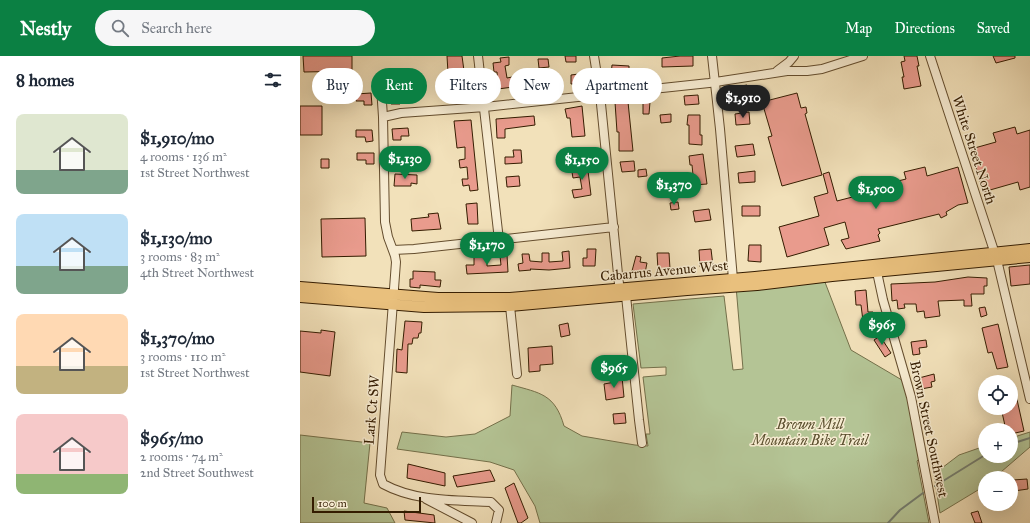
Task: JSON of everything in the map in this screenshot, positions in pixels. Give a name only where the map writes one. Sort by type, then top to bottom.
[{"type":"main road","name":"Cabarrus Avenue West","points":[[300,297],[393,300],[466,299],[622,293],[757,285],[877,272],[1030,250]]},
{"type":"main road","name":"Cabarrus Avenue West","points":[[300,287],[444,307],[510,306],[733,278],[996,256],[1030,257]]},
{"type":"street","points":[[478,56],[499,240]]},
{"type":"street","points":[[594,56],[596,68]]},
{"type":"street","points":[[712,56],[733,278]]},
{"type":"street","points":[[775,73],[787,64],[794,56]]},
{"type":"street","points":[[662,88],[715,82],[775,73],[822,69],[863,56]]},
{"type":"street","name":"White Street North","points":[[930,56],[996,256],[1030,399]]},
{"type":"street","points":[[787,64],[793,71]]},
{"type":"street","points":[[383,117],[401,113],[485,107],[572,97]]},
{"type":"street","points":[[382,104],[385,222],[396,262],[393,300]]},
{"type":"street","points":[[601,104],[614,227],[642,443]]},
{"type":"street","points":[[393,250],[414,250],[614,227]]},
{"type":"street","name":"Brown Street Southwest","points":[[877,272],[883,300],[911,397],[935,523]]},
{"type":"street","points":[[517,374],[510,306],[512,302],[525,301],[541,296]]},
{"type":"street","name":"Lark Ct SW","points":[[393,300],[380,474],[383,484],[395,490],[423,498],[472,523]]},
{"type":"street","name":"Lark Ct SW","points":[[423,498],[491,502],[499,510],[496,523]]},
{"type":"green space","name":"Brown Mill Mountain Bike Trail","points":[[823,277],[851,350],[907,383],[922,456],[917,461],[929,523],[540,523],[535,506],[514,470],[490,462],[397,449],[402,432],[446,437],[475,434],[510,416],[512,385],[531,390],[545,396],[556,407],[564,426],[582,436],[648,446],[646,434],[650,434],[643,377],[666,375],[666,367],[641,368],[633,304],[724,296],[733,370],[743,369],[736,286]]},
{"type":"green space","points":[[1030,432],[1030,447],[1018,457],[1018,436]]},
{"type":"green space","points":[[300,435],[370,443],[364,503],[387,508],[395,523],[300,523]]},
{"type":"green space","points":[[978,448],[978,463],[1011,463],[1002,471],[978,471],[978,490],[940,513],[934,474],[959,455]]},
{"type":"building","points":[[303,56],[352,56],[352,68],[312,68],[312,72],[304,72]]},
{"type":"building","points":[[447,56],[462,56],[464,68],[448,68]]},
{"type":"building","points":[[565,56],[576,56],[576,62],[566,62]]},
{"type":"building","points":[[693,56],[693,66],[662,67],[662,58]]},
{"type":"building","points":[[904,56],[917,56],[919,66],[917,66],[921,86],[904,89],[902,77],[904,77],[901,62],[905,61]]},
{"type":"building","points":[[993,56],[1015,56],[1015,58],[996,63]]},
{"type":"building","points":[[509,57],[509,65],[505,66],[507,78],[509,78],[509,88],[501,89],[501,68],[494,68],[493,63],[501,62],[500,58]]},
{"type":"building","points":[[538,59],[548,59],[549,67],[539,68]]},
{"type":"building","points":[[612,65],[629,66],[629,68],[612,68]]},
{"type":"building","points":[[747,85],[749,96],[731,99],[730,88]]},
{"type":"building","points":[[371,93],[372,105],[364,105],[363,94]]},
{"type":"building","points":[[797,93],[801,108],[806,107],[807,113],[805,114],[822,175],[782,186],[768,137],[772,136],[762,102]]},
{"type":"building","points":[[698,95],[699,104],[685,105],[684,96]]},
{"type":"building","points":[[615,104],[628,104],[633,151],[619,151],[619,132],[617,132]]},
{"type":"building","points":[[643,104],[650,104],[649,114],[643,114]]},
{"type":"building","points":[[300,106],[322,106],[322,135],[300,135]]},
{"type":"building","points":[[582,106],[585,136],[572,137],[570,118],[567,118],[565,109]]},
{"type":"building","points":[[749,112],[750,124],[736,125],[735,114]]},
{"type":"building","points":[[671,114],[671,122],[661,123],[660,115]]},
{"type":"building","points":[[688,115],[700,115],[700,135],[702,135],[702,145],[689,144],[689,125],[687,125]]},
{"type":"building","points":[[534,116],[535,125],[505,129],[505,138],[497,138],[496,119]]},
{"type":"building","points":[[471,120],[478,190],[470,191],[469,185],[463,186],[462,179],[468,179],[467,167],[460,168],[459,160],[465,159],[465,147],[457,148],[454,121]]},
{"type":"building","points":[[1015,127],[1017,134],[1030,130],[1030,187],[1020,190],[1018,182],[983,192],[971,149],[996,142],[993,133]]},
{"type":"building","points":[[408,128],[409,136],[401,136],[401,140],[393,140],[392,129]]},
{"type":"building","points":[[356,130],[372,130],[373,141],[366,142],[365,137],[356,137]]},
{"type":"building","points":[[753,144],[755,155],[737,157],[735,146]]},
{"type":"building","points":[[513,150],[521,150],[522,163],[505,164],[505,157],[514,157]]},
{"type":"building","points":[[357,153],[374,153],[374,164],[366,164],[366,160],[357,160]]},
{"type":"building","points":[[703,154],[707,184],[694,185],[692,165],[690,165],[689,156]]},
{"type":"building","points":[[321,159],[329,159],[329,168],[321,168]]},
{"type":"building","points":[[634,161],[635,171],[622,172],[620,162]]},
{"type":"building","points":[[587,163],[591,195],[574,198],[572,190],[582,189],[580,177],[573,178],[572,172],[579,171],[578,164]]},
{"type":"building","points":[[925,167],[927,176],[958,167],[968,203],[958,205],[946,212],[947,215],[941,218],[939,214],[878,229],[880,233],[878,235],[880,241],[846,249],[841,240],[849,238],[845,222],[824,228],[829,245],[787,257],[779,227],[819,216],[814,197],[828,193],[823,174],[829,172],[837,201],[900,187],[898,181],[906,179],[904,172]]},
{"type":"building","points":[[646,169],[647,176],[638,177],[638,170]]},
{"type":"building","points":[[755,171],[755,182],[739,183],[738,173]]},
{"type":"building","points":[[395,174],[417,175],[417,184],[411,183],[411,186],[394,186]]},
{"type":"building","points":[[519,176],[520,186],[507,187],[506,177]]},
{"type":"building","points":[[678,202],[679,209],[671,210],[670,203]]},
{"type":"building","points":[[477,203],[478,224],[468,224],[466,204]]},
{"type":"building","points":[[742,206],[760,206],[760,216],[742,216]]},
{"type":"building","points":[[709,209],[711,220],[695,222],[693,211]]},
{"type":"building","points":[[438,213],[441,229],[412,231],[411,219],[429,217],[428,214]]},
{"type":"building","points":[[365,218],[366,256],[322,257],[321,219]]},
{"type":"building","points":[[749,245],[761,245],[761,262],[748,261]]},
{"type":"building","points":[[587,249],[596,249],[595,266],[583,266],[583,258],[587,258]]},
{"type":"building","points":[[711,249],[713,266],[700,267],[699,250]]},
{"type":"building","points":[[569,251],[570,268],[549,270],[530,269],[531,270],[519,271],[518,264],[523,263],[522,254],[529,254],[530,261],[542,262],[542,253],[549,253],[549,262],[563,261],[562,252]]},
{"type":"building","points":[[657,253],[669,253],[670,269],[658,270]]},
{"type":"building","points":[[507,255],[508,272],[467,274],[466,265],[474,265],[474,257],[487,257],[487,266],[501,265],[500,256]]},
{"type":"building","points":[[636,256],[641,257],[640,262],[647,263],[645,273],[632,271]]},
{"type":"building","points":[[1030,265],[1030,284],[1011,286],[1009,267]]},
{"type":"building","points":[[413,271],[435,272],[435,280],[441,280],[440,287],[420,285],[420,288],[410,287],[410,279],[413,279]]},
{"type":"building","points":[[968,277],[987,278],[987,286],[984,286],[984,294],[971,294],[972,306],[964,306],[964,300],[938,301],[940,316],[925,318],[924,311],[917,312],[916,304],[904,304],[905,308],[898,309],[897,300],[892,301],[891,284],[935,282]]},
{"type":"building","points":[[866,290],[868,312],[873,312],[875,328],[864,329],[861,305],[856,305],[855,291]]},
{"type":"building","points":[[985,307],[987,315],[981,317],[979,308]]},
{"type":"building","points":[[405,321],[422,322],[421,333],[419,333],[418,338],[413,338],[412,344],[408,344],[407,373],[396,372],[397,349],[402,350]]},
{"type":"building","points":[[568,323],[570,335],[561,337],[559,325]]},
{"type":"building","points":[[998,324],[1008,367],[997,369],[992,352],[988,353],[982,328]]},
{"type":"building","points":[[321,330],[335,332],[330,376],[300,372],[300,331],[321,333]]},
{"type":"building","points":[[880,336],[891,353],[885,357],[874,340]]},
{"type":"building","points":[[926,340],[927,347],[919,348],[920,354],[913,355],[911,342]]},
{"type":"building","points":[[552,346],[553,364],[540,365],[540,371],[529,372],[528,348]]},
{"type":"building","points":[[934,374],[935,381],[931,382],[932,387],[921,389],[919,378]]},
{"type":"building","points":[[622,377],[624,397],[606,400],[604,384],[615,382],[614,378]]},
{"type":"building","points":[[1018,404],[1024,431],[1018,432],[1018,423],[1004,423],[1003,415],[1018,415]]},
{"type":"building","points":[[625,413],[626,423],[614,424],[613,414]]},
{"type":"building","points":[[408,464],[445,473],[445,486],[407,478]]},
{"type":"building","points":[[490,470],[495,481],[457,487],[453,476]]},
{"type":"building","points":[[1027,479],[1028,489],[1018,490],[1018,480]]},
{"type":"building","points":[[514,483],[528,518],[521,523],[518,523],[505,488]]},
{"type":"building","points":[[404,511],[434,515],[435,523],[405,520]]},
{"type":"building","points":[[978,511],[982,523],[975,523],[971,513]]},
{"type":"waterway","points":[[1018,442],[1030,438]]},
{"type":"waterway","points":[[935,486],[978,459]]},
{"type":"waterway","points":[[888,523],[900,510],[923,493]]}]
